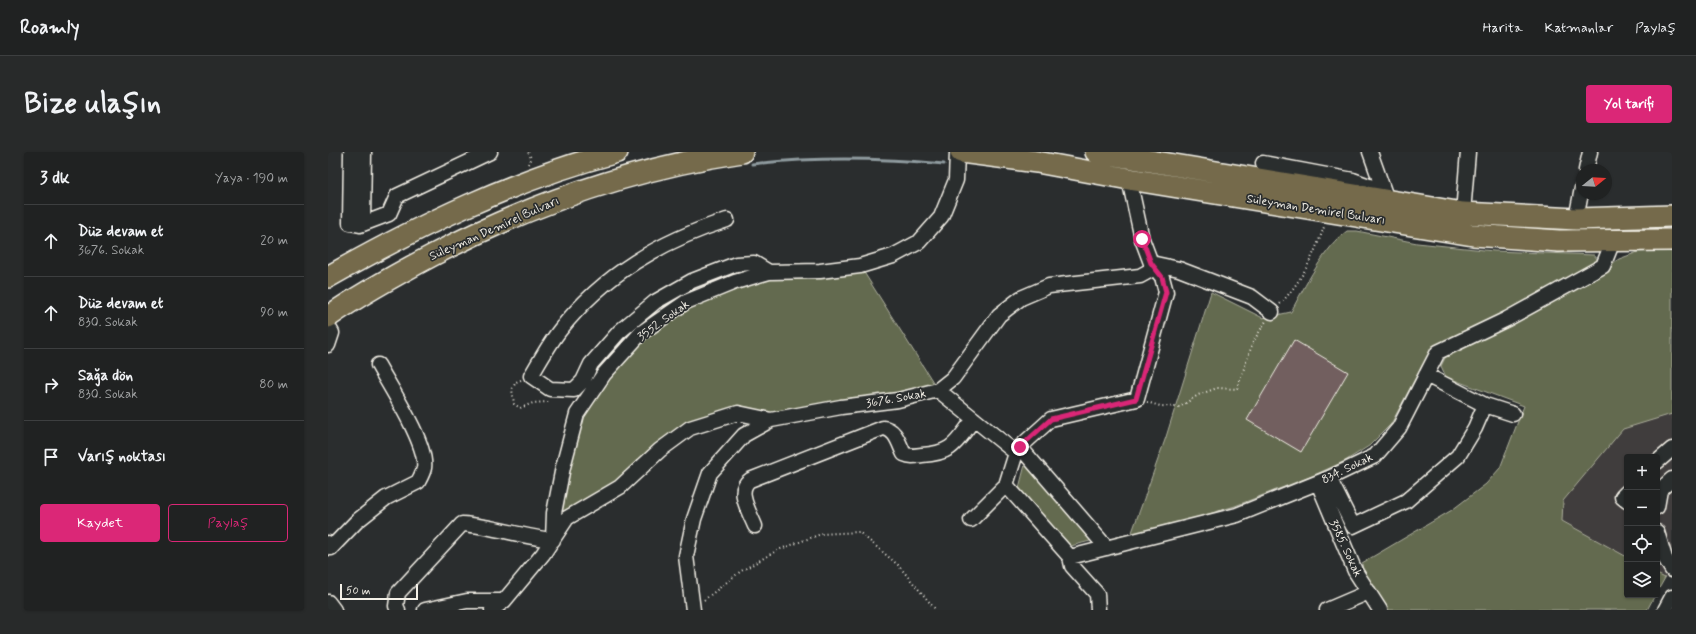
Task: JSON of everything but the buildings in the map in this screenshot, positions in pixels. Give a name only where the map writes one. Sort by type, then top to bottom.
[{"type":"highway","points":[[328,277],[373,251],[445,215],[512,186],[576,163],[617,152]]},
{"type":"highway","name":"Süleyman Demirel Bulvarı","points":[[328,317],[396,274],[464,239],[526,211],[587,188],[642,172],[742,152]]},
{"type":"highway","name":"Süleyman Demirel Bulvarı","points":[[961,152],[1037,162],[1129,179],[1473,235],[1559,241],[1672,240]]},
{"type":"highway","name":"Süleyman Demirel Bulvarı","points":[[1096,152],[1385,196],[1463,213],[1576,219],[1672,216]]},
{"type":"street","points":[[352,152],[357,223]]},
{"type":"street","points":[[357,223],[364,152]]},
{"type":"street","points":[[357,223],[389,214],[397,196],[490,152]]},
{"type":"street","name":"3552. Sokak","points":[[553,540],[554,513],[563,467],[577,414],[604,374],[641,333],[686,302],[735,282],[769,272],[820,272],[860,266],[893,256],[919,242],[941,217],[956,180],[957,152]]},
{"type":"street","points":[[1370,152],[1385,196]]},
{"type":"street","points":[[1463,213],[1468,152]]},
{"type":"street","points":[[1587,164],[1590,152]]},
{"type":"street","points":[[1263,163],[1353,180],[1385,196]]},
{"type":"street","points":[[971,520],[1006,485],[1018,450],[1051,419],[1136,399],[1166,292],[1162,277],[1151,263],[1142,239],[1129,179]]},
{"type":"street","points":[[1576,219],[1580,200]]},
{"type":"street","points":[[727,220],[696,229],[644,255],[620,272],[590,297],[560,330],[531,376],[550,389],[574,390],[583,381],[591,364],[619,332],[655,302],[692,281],[736,264],[754,263],[769,272]]},
{"type":"street","name":"834. Sokak","points":[[1070,557],[1237,515],[1324,480],[1375,456],[1399,428],[1438,352],[1507,319],[1603,266],[1613,241]]},
{"type":"street","points":[[1151,263],[1179,269],[1245,294],[1252,297],[1272,312]]},
{"type":"street","name":"3676. Sokak","points":[[692,609],[686,556],[694,519],[710,473],[744,435],[771,420],[841,407],[898,400],[938,390],[953,378],[999,315],[1021,298],[1049,286],[1140,276],[1150,270],[1151,263]]},
{"type":"street","points":[[328,326],[332,333],[328,346]]},
{"type":"street","points":[[328,543],[331,548],[357,521],[386,498],[418,482],[424,468],[424,452],[378,365]]},
{"type":"street","points":[[1426,375],[1485,405],[1513,414]]},
{"type":"street","points":[[938,390],[974,419],[1018,450],[1107,548]]},
{"type":"street","points":[[1324,480],[1353,526],[1406,501],[1458,456],[1475,428],[1485,405]]},
{"type":"street","points":[[492,610],[504,601],[543,554],[567,518],[620,487],[660,450],[690,428],[738,413],[771,420]]},
{"type":"street","points":[[749,416],[753,430]]},
{"type":"street","points":[[755,526],[743,490],[745,484],[750,480],[884,428],[891,430],[895,434],[904,454],[910,457],[938,454],[952,447],[974,419]]},
{"type":"street","points":[[1660,459],[1672,449]]},
{"type":"street","points":[[1660,490],[1672,479]]},
{"type":"street","name":"3585. Sokak","points":[[1324,480],[1355,571],[1380,610]]},
{"type":"street","points":[[1006,485],[1070,557],[1072,566],[1097,594],[1098,610]]},
{"type":"street","points":[[398,610],[396,606],[398,593],[462,524],[481,525],[530,538],[553,540]]},
{"type":"street","points":[[1660,542],[1665,558],[1672,570]]},
{"type":"street","points":[[1327,610],[1369,592]]},
{"type":"street","points":[[1665,610],[1672,597]]},
{"type":"street","points":[[425,610],[467,601],[504,601]]},
{"type":"street","points":[[328,602],[334,610]]},
{"type":"path","points":[[528,152],[531,158]]},
{"type":"path","points":[[1136,399],[1160,406],[1180,407],[1198,395],[1217,388],[1237,389],[1253,342],[1272,312],[1290,293],[1302,276],[1316,250],[1325,226]]},
{"type":"path","points":[[692,609],[741,571],[778,550],[821,534],[859,532],[898,565],[936,610]]},
{"type":"shaded area","points":[[1672,414],[1672,573],[1665,578],[1660,576],[1660,454],[1624,454],[1624,555],[1562,521],[1563,501],[1623,429]]},
{"type":"green space","points":[[1347,231],[1357,231],[1417,243],[1494,251],[1594,255],[1603,266],[1423,364],[1391,424],[1369,446],[1345,461],[1312,476],[1235,506],[1179,523],[1131,535],[1166,437],[1211,292],[1263,318],[1291,312],[1323,257]]},
{"type":"green space","points":[[1672,250],[1672,414],[1623,429],[1563,501],[1562,521],[1624,555],[1624,598],[1653,598],[1647,610],[1388,610],[1363,570],[1362,563],[1452,510],[1486,484],[1500,468],[1524,406],[1446,377],[1441,366],[1446,356],[1454,348],[1568,292],[1619,259],[1638,252]]},
{"type":"green space","points":[[860,266],[938,390],[771,420],[738,413],[690,428],[567,518],[554,513],[577,414],[641,333],[735,282]]},
{"type":"green space","points":[[1026,461],[1094,540],[1067,547],[1020,495],[1019,488]]},
{"type":"green space","points":[[1660,576],[1665,578],[1660,587]]},
{"type":"waterway","points":[[752,164],[824,159],[896,160],[944,164]]},
{"type":"route","points":[[1020,447],[1051,419],[1136,399],[1166,292],[1162,277],[1151,263],[1142,239]]}]
